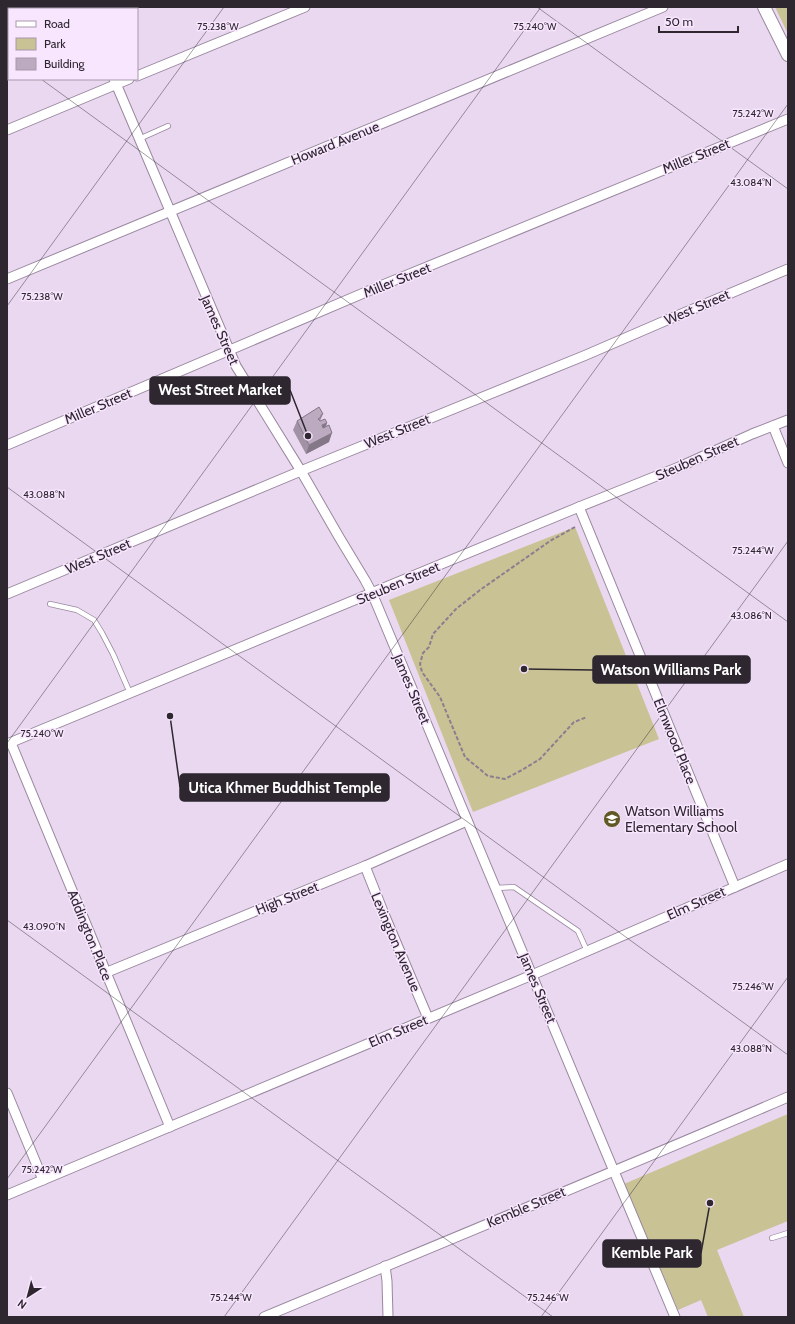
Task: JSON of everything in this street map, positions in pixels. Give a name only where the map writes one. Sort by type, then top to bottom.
[{"type":"street","points":[[138,76],[305,7]]},
{"type":"street","name":"Howard Avenue","points":[[7,279],[663,7]]},
{"type":"street","points":[[764,7],[788,55]]},
{"type":"street","points":[[7,130],[115,82]]},
{"type":"street","name":"James Street","points":[[115,82],[236,366],[301,471],[372,593],[675,1317]]},
{"type":"street","name":"Miller Street","points":[[7,445],[228,350],[788,119]]},
{"type":"street","name":"West Street","points":[[7,594],[301,471],[586,355],[660,322],[788,269]]},
{"type":"street","name":"Steuben Street","points":[[9,744],[579,507],[680,467],[752,434],[788,420]]},
{"type":"street","points":[[773,426],[788,462]]},
{"type":"street","name":"Elmwood Place","points":[[579,507],[734,887]]},
{"type":"street","name":"Addington Place","points":[[9,744],[170,1126]]},
{"type":"street","name":"High Street","points":[[105,973],[365,866],[467,821]]},
{"type":"street","name":"Elm Street","points":[[7,1195],[532,975],[788,864]]},
{"type":"street","name":"Lexington Avenue","points":[[365,866],[428,1018]]},
{"type":"street","points":[[7,1093],[43,1180]]},
{"type":"street","name":"Kemble Street","points":[[264,1317],[615,1171],[788,1097]]},
{"type":"street","points":[[385,1266],[388,1317]]},
{"type":"lane","points":[[139,139],[168,126]]},
{"type":"lane","points":[[50,604],[77,610],[94,620],[113,654],[130,693]]},
{"type":"lane","points":[[496,888],[514,887],[578,932],[588,951]]},
{"type":"lane","points":[[772,1238],[788,1233]]},
{"type":"path","points":[[575,527],[550,541],[480,590],[456,609],[433,634],[429,647],[423,653],[420,664],[422,672],[440,697],[465,757],[488,776],[505,779],[522,770],[540,759],[574,722],[588,718]]},
{"type":"green space","points":[[775,7],[788,7],[788,34]]},
{"type":"green space","points":[[575,527],[659,739],[473,812],[389,600]]},
{"type":"green space","points":[[788,1114],[788,1221],[717,1250],[744,1317],[708,1317],[701,1300],[678,1310],[624,1184]]},
{"type":"building","points":[[319,407],[323,414],[318,419],[320,421],[325,419],[327,423],[322,425],[323,428],[329,425],[332,433],[309,445],[297,421]]},
{"type":"place","name":"West Street Market","points":[[308,436]]},
{"type":"place","name":"Watson Williams Park","points":[[524,669]]},
{"type":"place","name":"Utica Khmer Buddhist Temple","points":[[170,716]]},
{"type":"place","name":"Watson Williams Elementary School","points":[[612,819]]},
{"type":"place","name":"Kemble Park","points":[[710,1203]]}]
